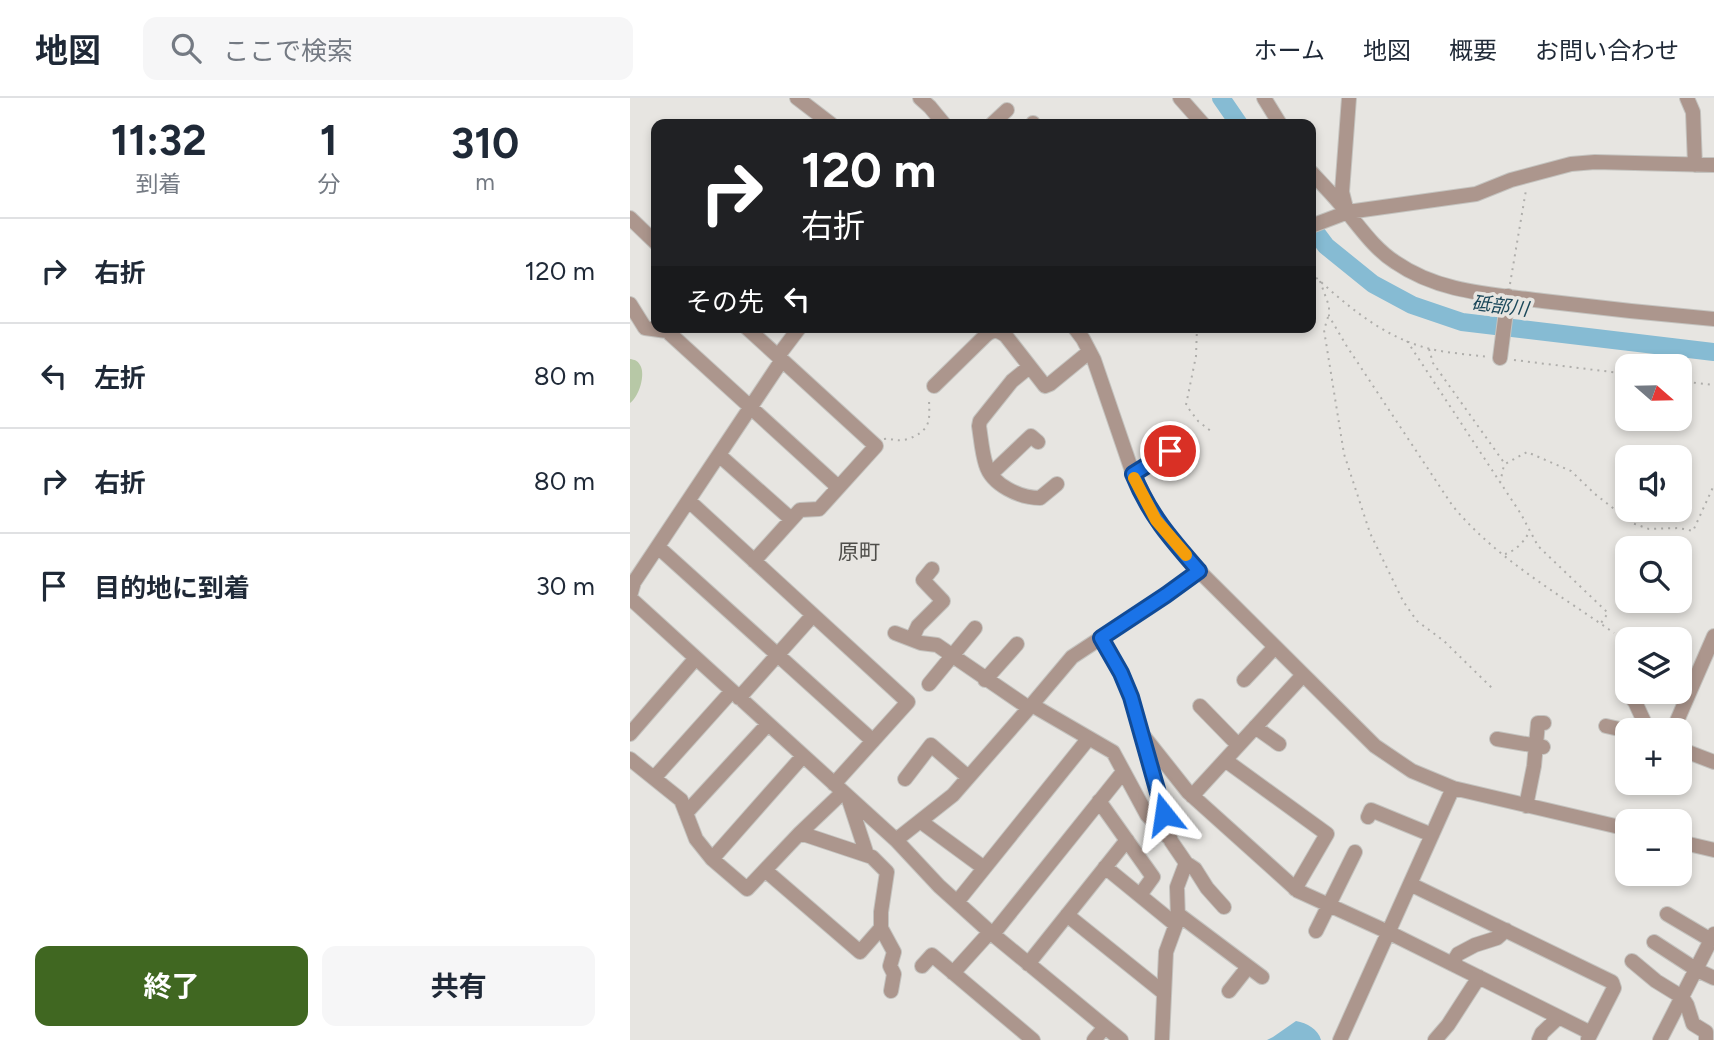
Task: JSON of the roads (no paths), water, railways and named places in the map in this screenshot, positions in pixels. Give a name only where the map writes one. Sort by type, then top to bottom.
[{"type":"street","points":[[797,98],[824,119]]},
{"type":"street","points":[[920,98],[936,119]]},
{"type":"street","points":[[1180,98],[1199,119]]},
{"type":"street","points":[[1264,98],[1277,119]]},
{"type":"street","points":[[1344,214],[1342,192],[1349,98]]},
{"type":"street","points":[[1687,98],[1693,112],[1695,165]]},
{"type":"street","points":[[997,119],[1007,110]]},
{"type":"street","points":[[1316,224],[1344,214],[1476,194],[1511,180],[1571,164],[1595,162],[1714,165]]},
{"type":"street","points":[[1316,178],[1344,214],[1382,253],[1409,271],[1436,283],[1507,298],[1714,319]]},
{"type":"street","points":[[630,218],[651,233]]},
{"type":"street","points":[[1500,356],[1507,298]]},
{"type":"street","points":[[630,304],[645,328],[651,329]]},
{"type":"street","points":[[669,333],[838,488]]},
{"type":"street","points":[[753,333],[876,446],[819,509],[800,510],[754,561]]},
{"type":"street","points":[[796,333],[751,407],[634,582],[630,597],[896,840],[991,933],[1121,1040]]},
{"type":"street","points":[[934,386],[991,333]]},
{"type":"street","points":[[1001,333],[1006,336],[1045,386],[1090,352]]},
{"type":"street","points":[[1078,333],[1090,352],[1133,474],[1156,520],[1199,571],[1367,739],[1412,771],[1453,788],[1615,827]]},
{"type":"street","points":[[1029,367],[1012,381],[980,421],[986,466],[991,474],[1009,489],[1033,498],[1040,498],[1057,484]]},
{"type":"street","points":[[991,474],[1031,436],[1038,442]]},
{"type":"street","points":[[1133,474],[1170,451]]},
{"type":"street","points":[[719,455],[792,519]]},
{"type":"street","points":[[630,759],[681,800],[696,839],[712,859],[747,889],[842,791],[873,741],[908,702],[689,501]]},
{"type":"street","points":[[658,547],[873,741]]},
{"type":"street","points":[[912,639],[918,626],[943,601],[923,580],[932,569]]},
{"type":"street","points":[[896,840],[953,795],[1072,657],[1199,571]]},
{"type":"street","points":[[654,778],[778,655],[813,615]]},
{"type":"street","points":[[929,684],[975,628]]},
{"type":"street","points":[[895,633],[937,645],[985,680],[1113,752],[1147,815],[1171,841],[1186,863],[1195,869],[1224,907]]},
{"type":"street","points":[[1678,718],[1714,636]]},
{"type":"street","points":[[1101,638],[1131,697],[1171,841]]},
{"type":"street","points":[[985,680],[1017,644]]},
{"type":"street","points":[[1244,680],[1275,647]]},
{"type":"street","points":[[630,734],[696,658]]},
{"type":"street","points":[[1192,796],[1303,675]]},
{"type":"street","points":[[1200,706],[1238,746]]},
{"type":"street","points":[[1525,806],[1539,747],[1538,723],[1544,723]]},
{"type":"street","points":[[686,813],[768,724]]},
{"type":"street","points":[[1606,726],[1615,728]]},
{"type":"street","points":[[1255,727],[1279,744]]},
{"type":"street","points":[[1142,734],[1192,796],[1295,889],[1559,1017],[1589,1037],[1614,988],[1612,982],[1410,884]]},
{"type":"street","points":[[957,902],[1089,738]]},
{"type":"street","points":[[1497,740],[1539,747]]},
{"type":"street","points":[[905,779],[931,745],[968,777]]},
{"type":"street","points":[[1692,754],[1714,762]]},
{"type":"street","points":[[712,859],[803,756]]},
{"type":"street","points":[[1225,760],[1327,834],[1295,889]]},
{"type":"street","points":[[953,973],[991,933],[1123,772]]},
{"type":"street","points":[[1340,1040],[1453,788]]},
{"type":"street","points":[[842,791],[867,855]]},
{"type":"street","points":[[1099,801],[1153,877],[1140,895]]},
{"type":"street","points":[[1368,817],[1371,810],[1432,835]]},
{"type":"street","points":[[920,821],[984,868]]},
{"type":"street","points":[[800,833],[872,857],[887,872],[881,928],[894,952],[890,966],[894,974],[891,991]]},
{"type":"street","points":[[1028,964],[1127,840]]},
{"type":"street","points":[[1692,845],[1714,850]]},
{"type":"street","points":[[1316,931],[1355,852]]},
{"type":"street","points":[[1162,1040],[1166,952],[1177,920],[1177,887],[1186,863]]},
{"type":"street","points":[[1105,867],[1140,895],[1262,977]]},
{"type":"street","points":[[765,870],[860,952],[881,928]]},
{"type":"street","points":[[1660,1040],[1713,937],[1667,914]]},
{"type":"street","points":[[1067,915],[1164,993]]},
{"type":"street","points":[[1452,964],[1458,954],[1475,945],[1497,939],[1506,930]]},
{"type":"street","points":[[1654,942],[1714,978]]},
{"type":"street","points":[[922,966],[932,955],[1033,1040]]},
{"type":"street","points":[[1632,961],[1656,981],[1682,997],[1693,1024],[1706,1032],[1706,1040]]},
{"type":"street","points":[[1229,991],[1248,967]]},
{"type":"street","points":[[1435,1040],[1479,977]]},
{"type":"street","points":[[1538,1040],[1559,1017]]},
{"type":"street","points":[[1094,1040],[1105,1027]]},
{"type":"water","points":[[1296,1021],[1311,1027],[1321,1040],[1267,1040],[1273,1037]]},
{"type":"waterway","name":"砥部川","points":[[1221,98],[1236,119]]},
{"type":"waterway","name":"砥部川","points":[[1316,233],[1326,246],[1373,284],[1412,305],[1462,322],[1714,352]]},
{"type":"district","name":"原町","points":[[859,551]]}]
